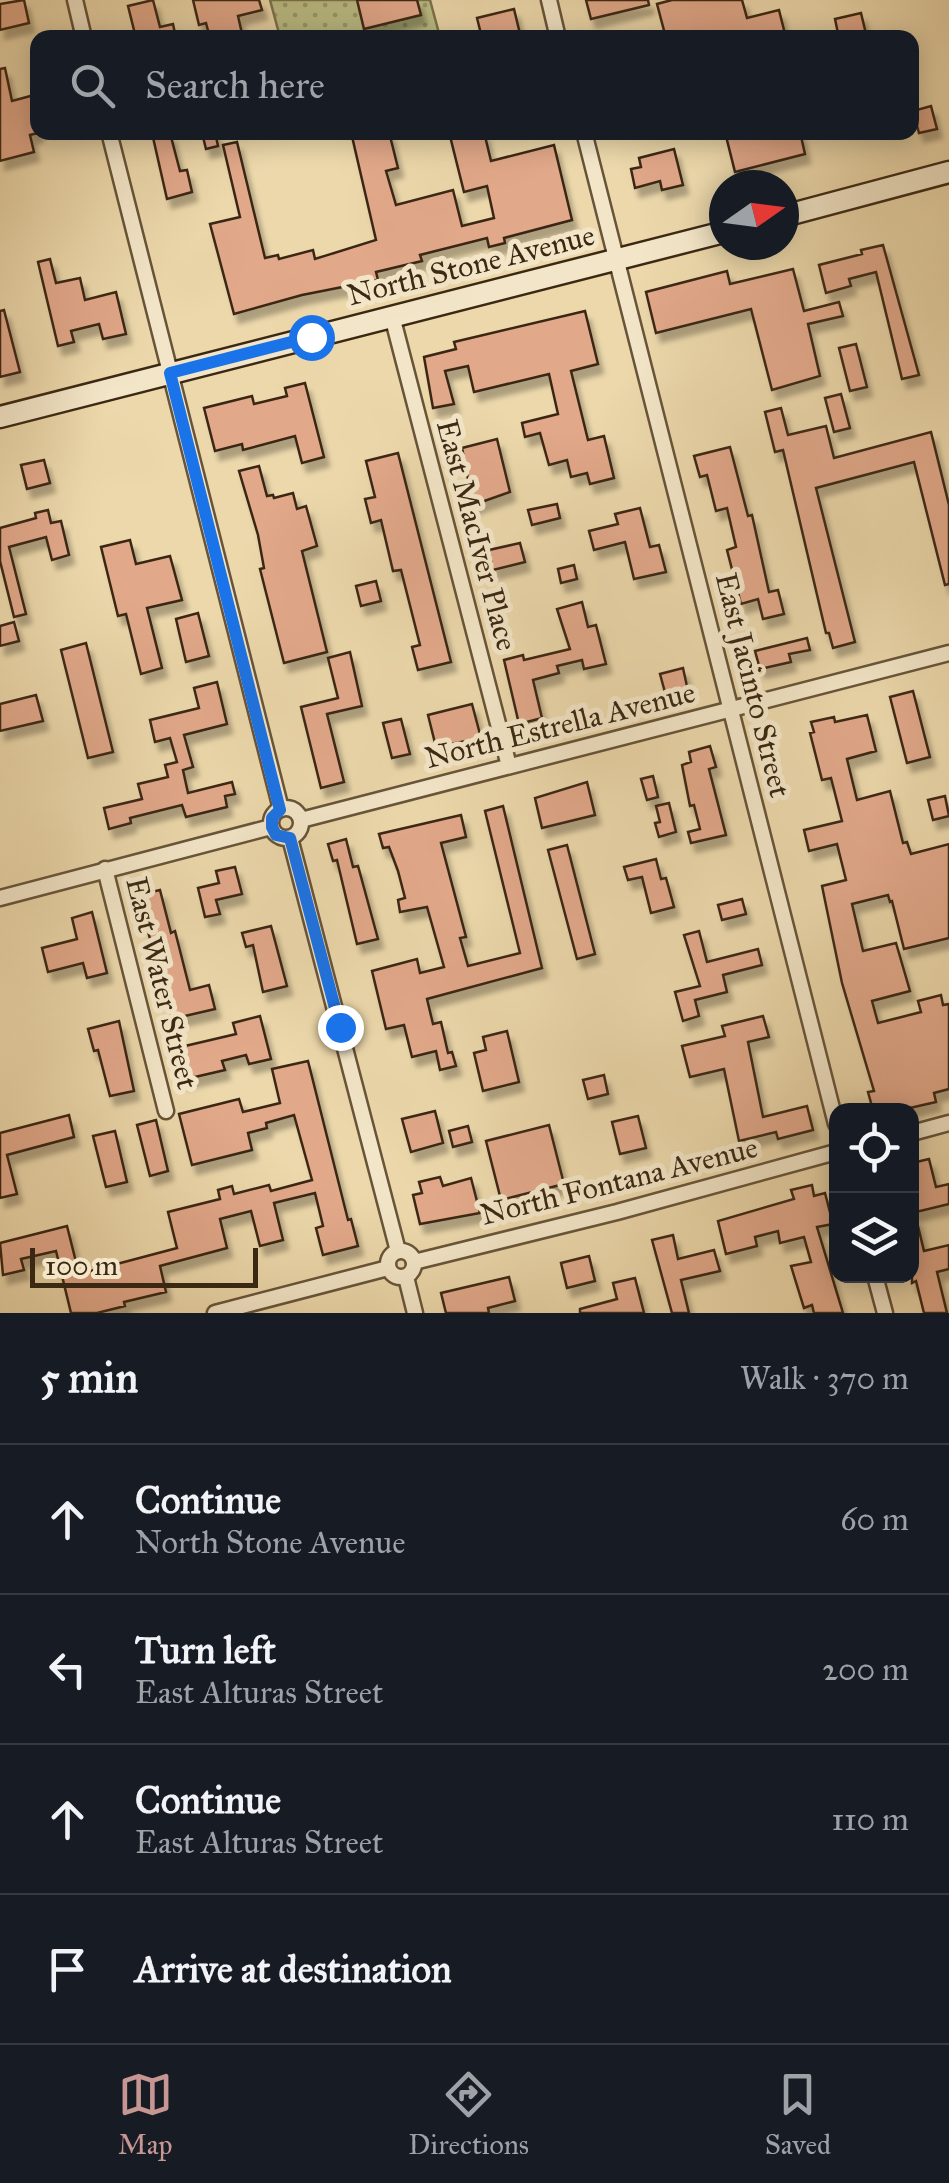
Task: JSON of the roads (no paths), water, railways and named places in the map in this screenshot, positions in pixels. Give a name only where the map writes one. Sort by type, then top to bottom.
[{"type":"main road","points":[[799,212],[949,172]]},
{"type":"main road","name":"North Stone Avenue","points":[[0,418],[709,236]]},
{"type":"street","points":[[75,0],[82,30]]},
{"type":"street","points":[[548,0],[556,30]]},
{"type":"street","points":[[110,140],[280,810]]},
{"type":"street","name":"East Jacinto Street","points":[[586,140],[831,1103]]},
{"type":"street","name":"East MacIver Place","points":[[392,316],[508,766]]},
{"type":"street","name":"North Estrella Avenue","points":[[300,820],[949,653]]},
{"type":"street","points":[[280,810],[295,812],[300,820],[298,833],[290,838],[276,835],[272,827],[272,818],[280,810]]},
{"type":"street","points":[[0,898],[272,827]]},
{"type":"street","points":[[290,838],[398,1251]]},
{"type":"street","name":"East Water Street","points":[[106,869],[166,1111]]},
{"type":"street","points":[[919,1131],[949,1123]]},
{"type":"street","name":"North Fontana Avenue","points":[[414,1262],[829,1154]]},
{"type":"street","points":[[398,1251],[407,1252],[414,1262],[413,1270],[406,1276],[394,1276],[388,1268],[390,1256],[398,1251]]},
{"type":"street","points":[[215,1313],[388,1268]]},
{"type":"street","points":[[406,1276],[415,1313]]},
{"type":"street","points":[[877,1283],[884,1313]]}]
